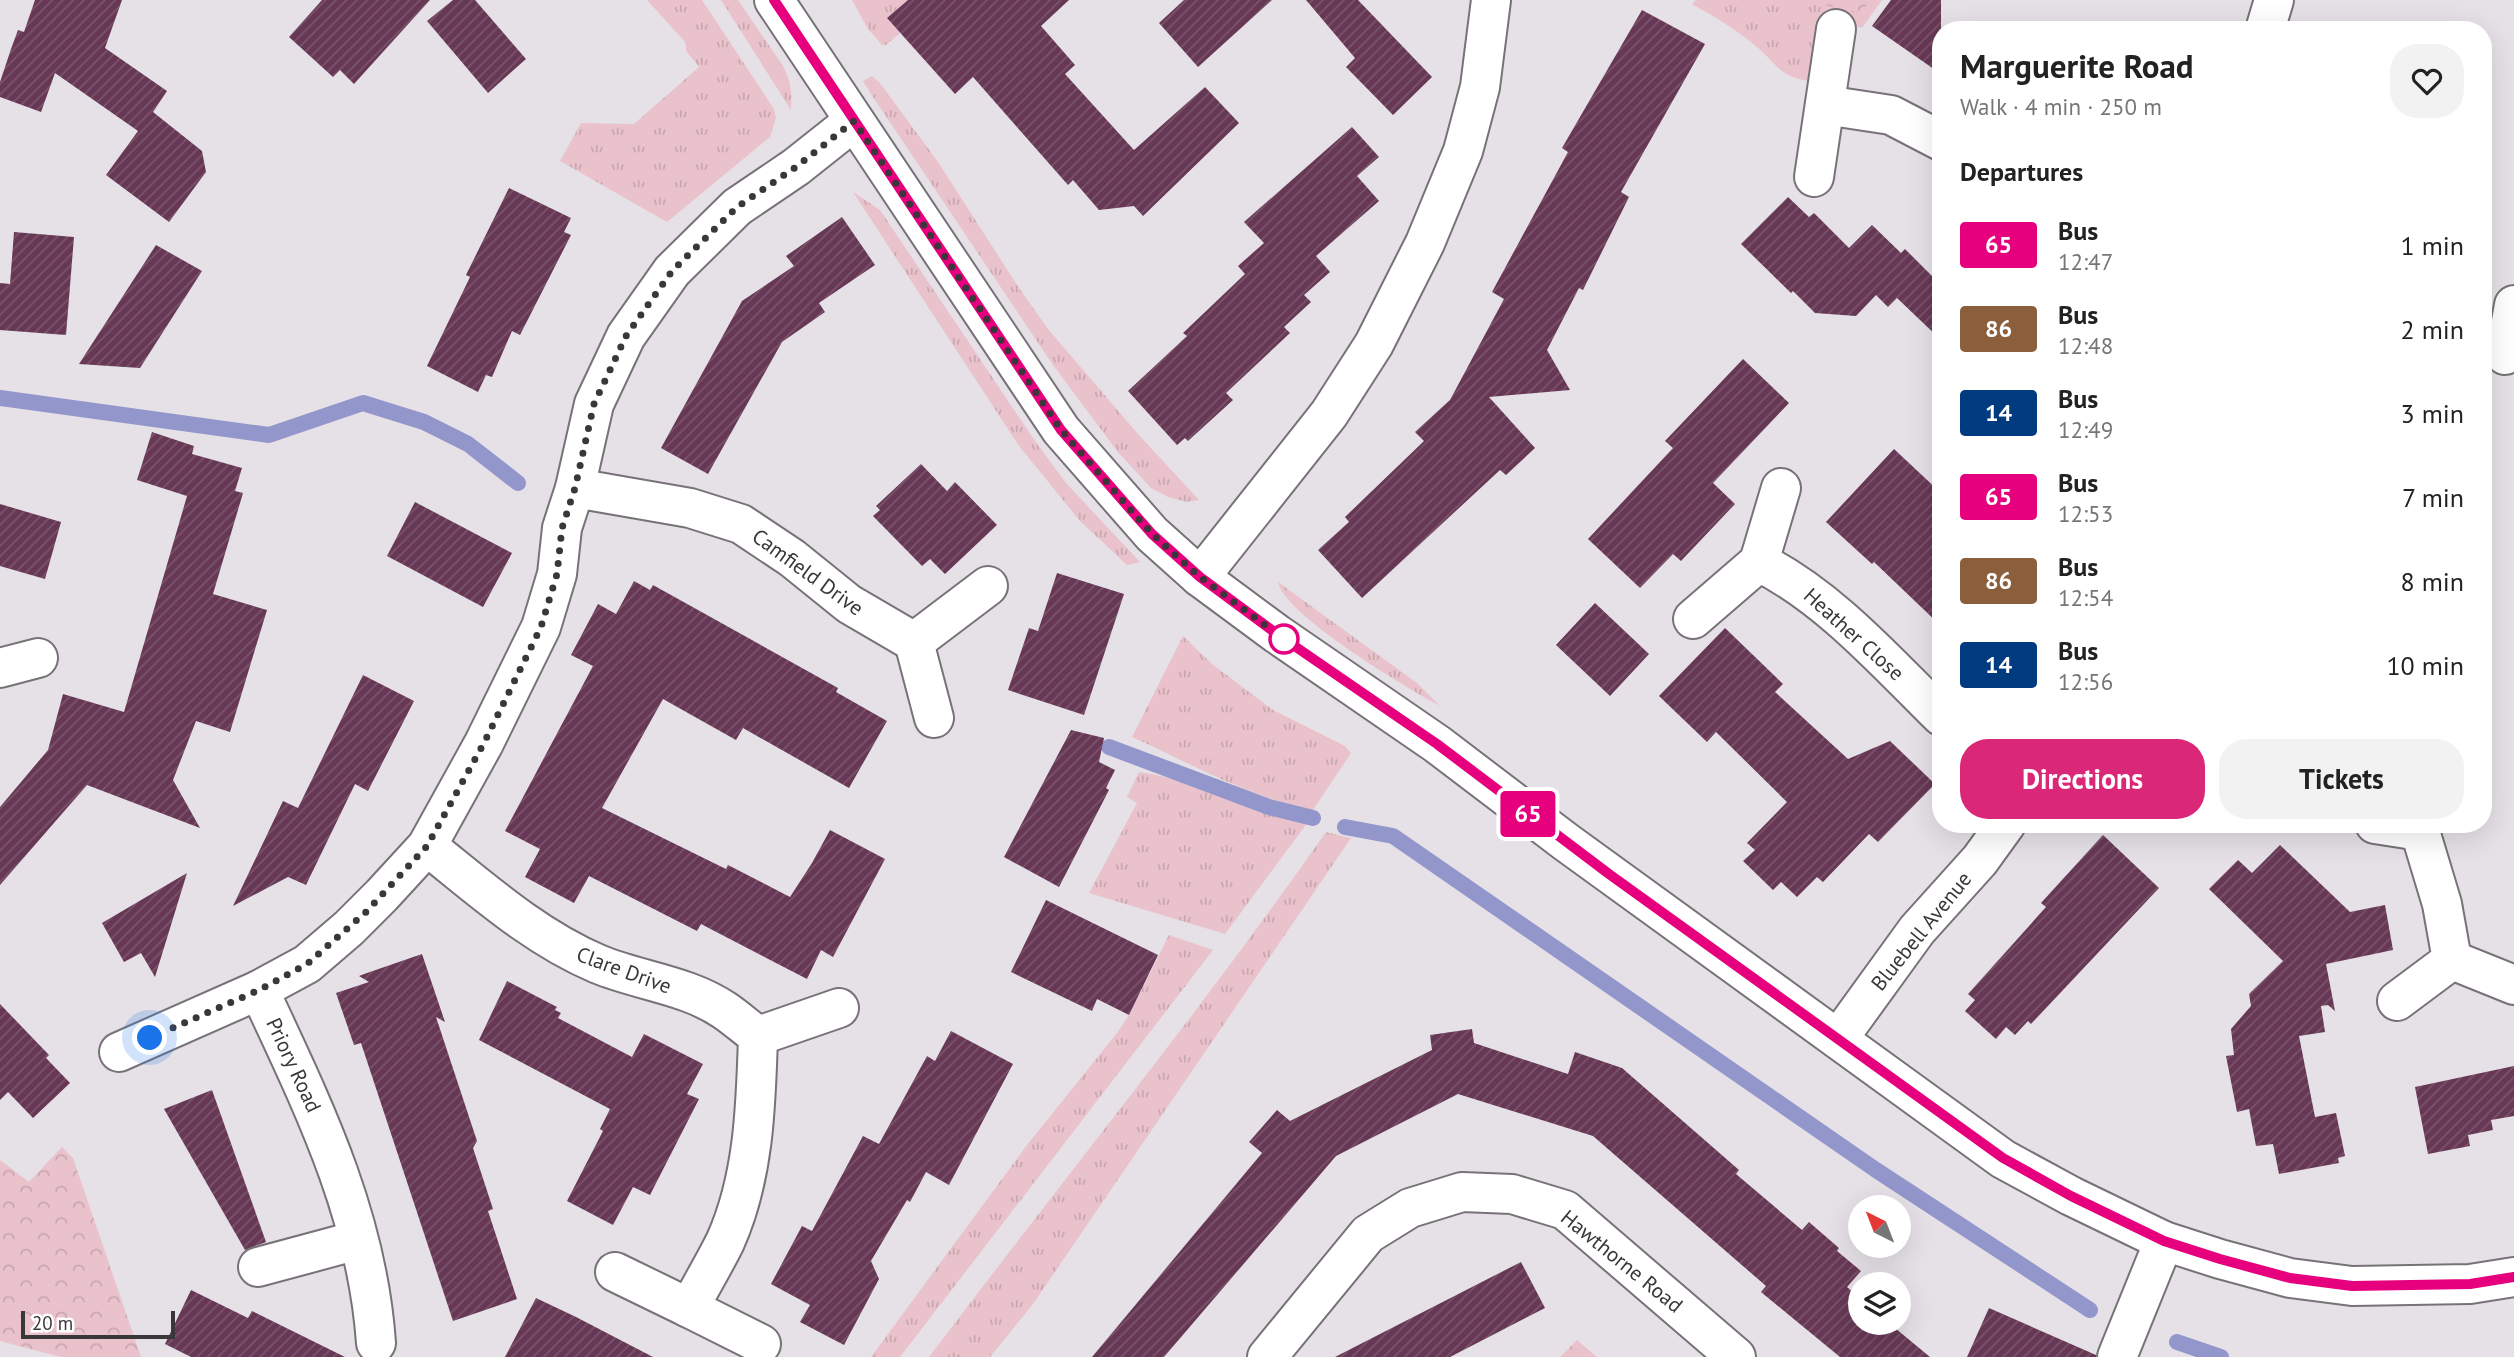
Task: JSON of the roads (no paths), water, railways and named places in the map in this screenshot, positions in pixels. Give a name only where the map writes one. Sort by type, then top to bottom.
[{"type":"street","points":[[774,0],[1061,430],[1152,534],[1200,577],[1288,642],[1437,744],[1577,850],[2003,1158],[2071,1196],[2164,1241],[2290,1278],[2352,1286],[2470,1284],[2514,1277]]},
{"type":"street","points":[[1200,577],[1329,414],[1374,344],[1425,243],[1463,151],[1480,87],[1491,0]]},
{"type":"street","points":[[2268,21],[2274,0]]},
{"type":"street","points":[[1814,177],[1836,29]]},
{"type":"street","points":[[1825,105],[1891,116],[1932,136]]},
{"type":"street","name":"Priory Road","points":[[376,1343],[373,1304],[346,1190],[324,1130],[259,990],[307,964],[349,928],[427,846],[484,743],[541,627],[557,574],[562,528],[575,488],[594,404],[626,336],[672,271],[737,207],[796,167],[854,121]]},
{"type":"street","points":[[2501,360],[2514,305]]},
{"type":"street","name":"Camfield Drive","points":[[575,488],[690,508],[741,524],[792,558],[849,604],[914,642]]},
{"type":"street","points":[[1693,619],[1759,562],[1781,488]]},
{"type":"street","name":"Heather Close","points":[[1759,562],[1810,592],[1932,707]]},
{"type":"street","points":[[934,718],[914,642],[988,586]]},
{"type":"street","points":[[0,668],[37,658]]},
{"type":"street","name":"Bluebell Avenue","points":[[1838,1039],[1917,930],[1980,860],[2000,833]]},
{"type":"street","points":[[2423,833],[2442,904],[2452,960]]},
{"type":"street","name":"Clare Drive","points":[[427,846],[556,943],[599,964],[690,994],[723,1009],[758,1036]]},
{"type":"street","points":[[2452,960],[2514,985]]},
{"type":"street","points":[[2397,1001],[2452,960]]},
{"type":"street","points":[[119,1052],[259,990]]},
{"type":"street","points":[[689,1308],[725,1240],[741,1195],[756,1106],[758,1036],[839,1008]]},
{"type":"street","name":"Hawthorne Road","points":[[1267,1357],[1368,1234],[1410,1208],[1462,1192],[1512,1194],[1565,1210],[1736,1357]]},
{"type":"street","points":[[258,1267],[358,1240]]},
{"type":"street","points":[[2118,1357],[2164,1241]]},
{"type":"street","points":[[615,1272],[761,1344]]},
{"type":"waterway","points":[[0,398],[269,435],[363,403],[424,422],[468,444],[518,483]]},
{"type":"waterway","points":[[1109,747],[1269,807],[1313,818]]},
{"type":"waterway","points":[[1345,827],[1393,836],[1876,1170],[2090,1310]]},
{"type":"waterway","points":[[2177,1342],[2221,1357]]}]
